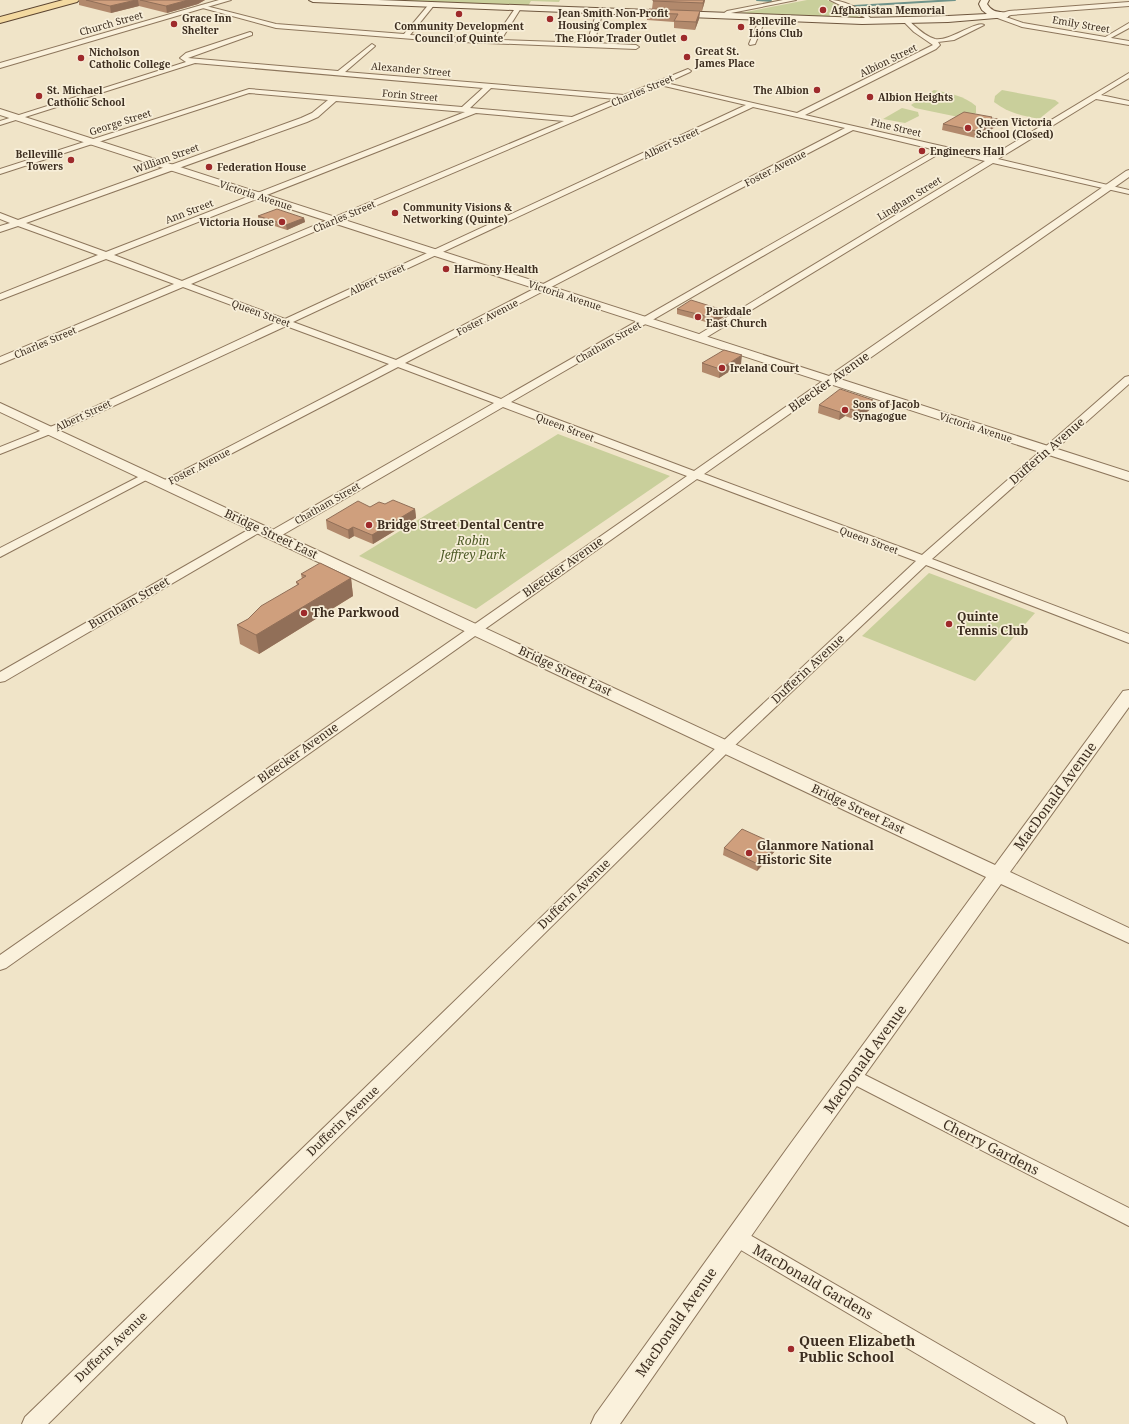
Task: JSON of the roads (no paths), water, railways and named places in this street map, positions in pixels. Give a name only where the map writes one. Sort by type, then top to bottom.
[{"type":"main road","points":[[0,20],[74,0]]},
{"type":"main road","points":[[313,0],[763,18],[870,21],[981,19],[1016,23]]},
{"type":"main road","points":[[976,0],[976,4],[984,13],[981,19]]},
{"type":"main road","points":[[985,0],[982,4],[984,8],[1000,15]]},
{"type":"main road","points":[[990,0],[993,8],[1000,15]]},
{"type":"main road","points":[[981,19],[1000,15]]},
{"type":"street","name":"Church Street","points":[[0,66],[227,0]]},
{"type":"street","points":[[723,16],[729,12],[793,0]]},
{"type":"street","points":[[833,0],[866,16],[870,21]]},
{"type":"street","points":[[405,37],[432,4]]},
{"type":"street","points":[[1000,15],[1014,16],[1129,4]]},
{"type":"street","points":[[202,7],[276,26],[405,37],[636,47]]},
{"type":"street","points":[[496,42],[518,8]]},
{"type":"street","points":[[590,45],[600,11]]},
{"type":"street","name":"Emily Street","points":[[1000,15],[1016,23],[1129,43]]},
{"type":"street","name":"Emily Street","points":[[1000,15],[1029,25]]},
{"type":"street","points":[[752,44],[763,18]]},
{"type":"street","points":[[905,20],[916,30],[934,41],[952,39],[981,19]]},
{"type":"street","points":[[1105,39],[1129,25]]},
{"type":"street","points":[[196,61],[183,58],[188,54],[250,34]]},
{"type":"street","name":"Albion Street","points":[[798,115],[934,48],[937,45],[934,41]]},
{"type":"street","points":[[340,73],[372,46]]},
{"type":"street","points":[[0,122],[196,61]]},
{"type":"street","name":"Alexander Street","points":[[196,61],[624,98]]},
{"type":"street","name":"Charles Street","points":[[0,361],[688,71]]},
{"type":"street","name":"Lingham Street","points":[[699,338],[1129,75]]},
{"type":"street","name":"Pine Street","points":[[659,83],[1129,192]]},
{"type":"street","points":[[465,109],[489,86]]},
{"type":"street","name":"Forin Street","points":[[246,91],[465,109],[572,120]]},
{"type":"street","name":"George Street","points":[[0,172],[246,91]]},
{"type":"street","points":[[1094,96],[1129,103]]},
{"type":"street","name":"William Street","points":[[0,229],[310,117],[335,98]]},
{"type":"street","name":"Albert Street","points":[[0,451],[49,431],[752,105]]},
{"type":"street","name":"Ann Street","points":[[0,297],[476,110]]},
{"type":"street","name":"Victoria Avenue","points":[[0,112],[1129,477]]},
{"type":"street","name":"Foster Avenue","points":[[165,484],[852,128]]},
{"type":"street","name":"Chatham Street","points":[[273,535],[943,149]]},
{"type":"street","name":"Bleecker Avenue","points":[[0,964],[475,629],[1129,173]]},
{"type":"street","name":"Queen Street","points":[[0,216],[694,476],[924,560],[1129,639]]},
{"type":"street","name":"Dufferin Avenue","points":[[33,1424],[725,747],[924,560],[1129,379]]},
{"type":"street","name":"Bridge Street East","points":[[0,407],[1129,936]]},
{"type":"street","points":[[0,553],[146,476]]},
{"type":"street","name":"Burnham Street","points":[[0,678],[258,528]]},
{"type":"street","name":"MacDonald Avenue","points":[[604,1424],[736,1237],[997,874],[1129,696]]},
{"type":"street","name":"Cherry Gardens","points":[[853,1076],[1129,1218]]},
{"type":"street","name":"MacDonald Gardens","points":[[736,1237],[1056,1424]]},
{"type":"waterway","points":[[757,0],[771,1]]},
{"type":"waterway","points":[[854,6],[955,0]]},
{"type":"place","name":"Afghanistan Memorial","points":[[823,10]]},
{"type":"place","name":"Community Development Council of Quinte","points":[[459,14]]},
{"type":"place","name":"Jean Smith Non-Profit Housing Complex","points":[[550,19]]},
{"type":"place","name":"Grace Inn Shelter","points":[[174,24]]},
{"type":"place","name":"Belleville Lions Club","points":[[741,27]]},
{"type":"place","name":"The Floor Trader Outlet","points":[[684,38]]},
{"type":"place","name":"Great St. James Place","points":[[687,57]]},
{"type":"place","name":"Nicholson Catholic College","points":[[81,58]]},
{"type":"place","name":"The Albion","points":[[817,90]]},
{"type":"place","name":"St. Michael Catholic School","points":[[39,96]]},
{"type":"place","name":"Albion Heights","points":[[870,97]]},
{"type":"place","name":"Queen Victoria School (Closed)","points":[[968,128]]},
{"type":"place","name":"Engineers Hall","points":[[922,151]]},
{"type":"place","name":"Belleville Towers","points":[[71,160]]},
{"type":"place","name":"Federation House","points":[[209,167]]},
{"type":"place","name":"Community Visions & Networking (Quinte)","points":[[395,213]]},
{"type":"place","name":"Victoria House","points":[[282,222]]},
{"type":"place","name":"Harmony Health","points":[[446,269]]},
{"type":"place","name":"Parkdale East Church","points":[[698,317]]},
{"type":"place","name":"Ireland Court","points":[[722,368]]},
{"type":"place","name":"Sons of Jacob Synagogue","points":[[845,410]]},
{"type":"place","name":"Bridge Street Dental Centre","points":[[369,525]]},
{"type":"place","name":"The Parkwood","points":[[304,613]]},
{"type":"place","name":"Quinte Tennis Club","points":[[949,624]]},
{"type":"place","name":"Glanmore National Historic Site","points":[[749,853]]},
{"type":"place","name":"Queen Elizabeth Public School","points":[[791,1349]]},
{"type":"park label","name":"Robin Jeffrey Park","points":[[473,548]]}]
